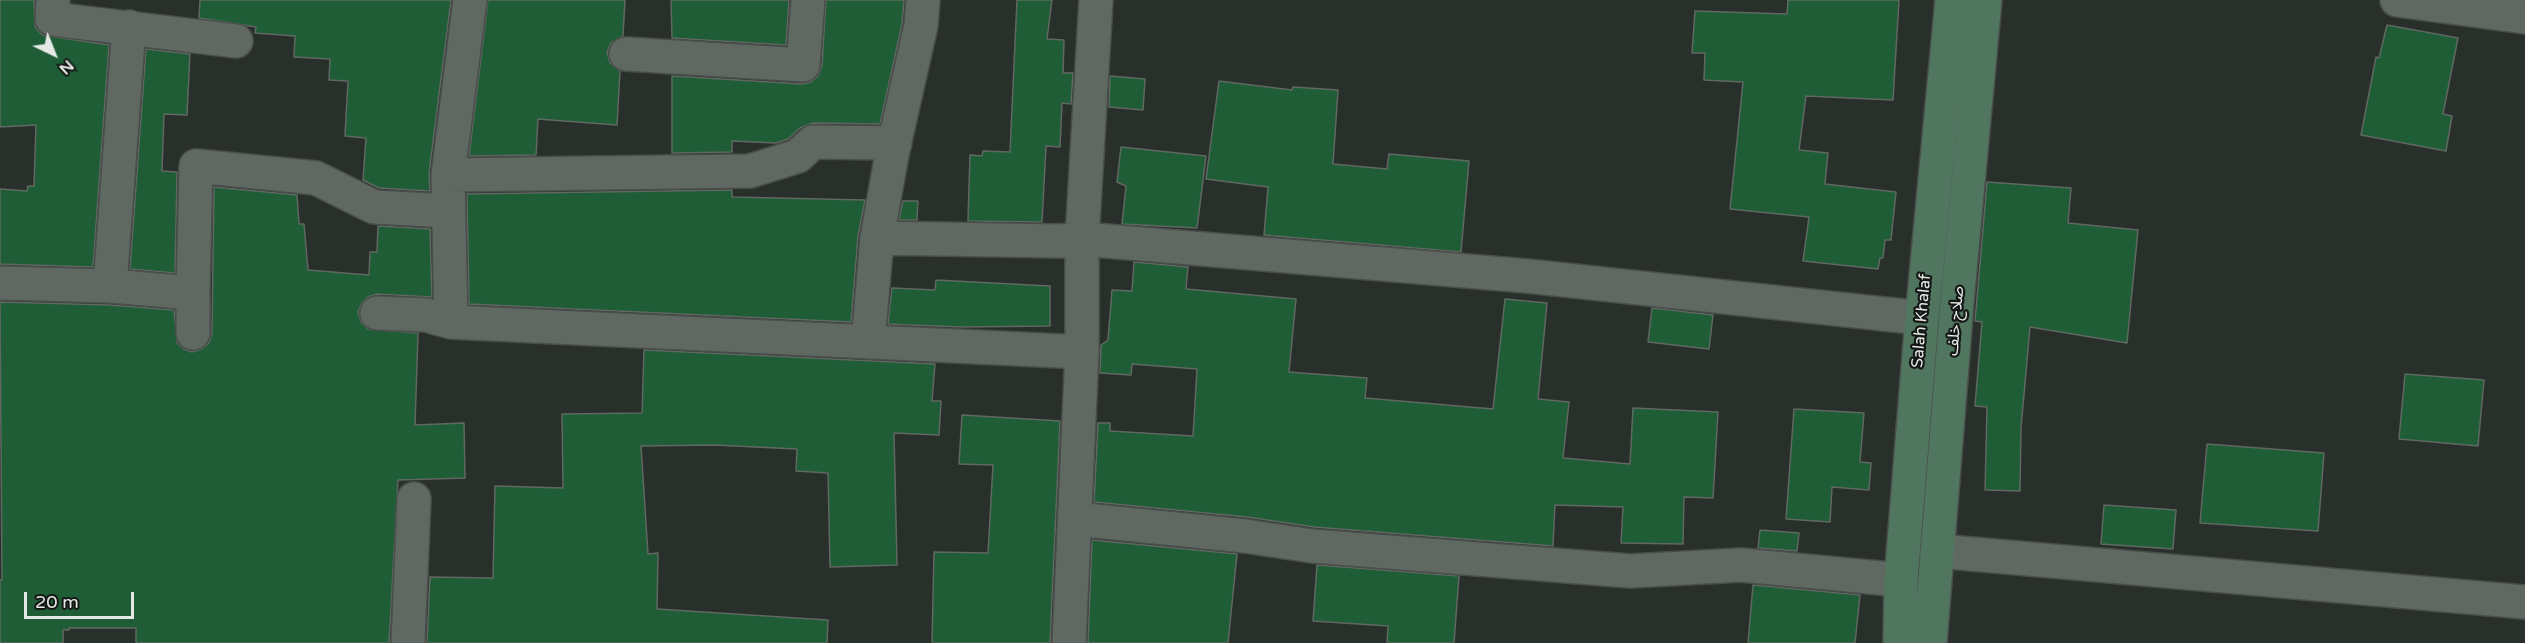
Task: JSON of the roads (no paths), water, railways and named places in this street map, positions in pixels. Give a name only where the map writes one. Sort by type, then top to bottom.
[{"type":"main road","name":"Salah Khalaf","points":[[1900,643],[1901,580],[1922,318],[1952,0]]},
{"type":"main road","name":"صلاح خلف","points":[[1930,643],[1985,0]]},
{"type":"street","points":[[52,0],[52,19],[236,41]]},
{"type":"street","points":[[451,322],[448,175],[470,0]]},
{"type":"street","points":[[626,54],[803,65],[808,0]]},
{"type":"street","points":[[868,342],[877,238],[921,25],[923,0]]},
{"type":"street","points":[[1069,643],[1082,352],[1082,239],[1096,0]]},
{"type":"street","points":[[2397,0],[2525,17]]},
{"type":"street","points":[[110,286],[129,27]]},
{"type":"street","points":[[448,175],[750,171],[798,156],[813,141],[895,143]]},
{"type":"street","points":[[193,333],[196,166],[316,178],[374,207],[448,211]]},
{"type":"street","points":[[877,238],[1060,241],[1082,239],[1527,276],[1922,318]]},
{"type":"street","points":[[0,283],[110,286],[193,293]]},
{"type":"street","points":[[377,313],[426,315],[451,322],[1082,352]]},
{"type":"street","points":[[408,643],[414,499]]},
{"type":"street","points":[[1075,519],[1245,536],[1312,546],[1630,571],[1741,565],[1901,580]]},
{"type":"street","points":[[1937,551],[2525,602]]}]
